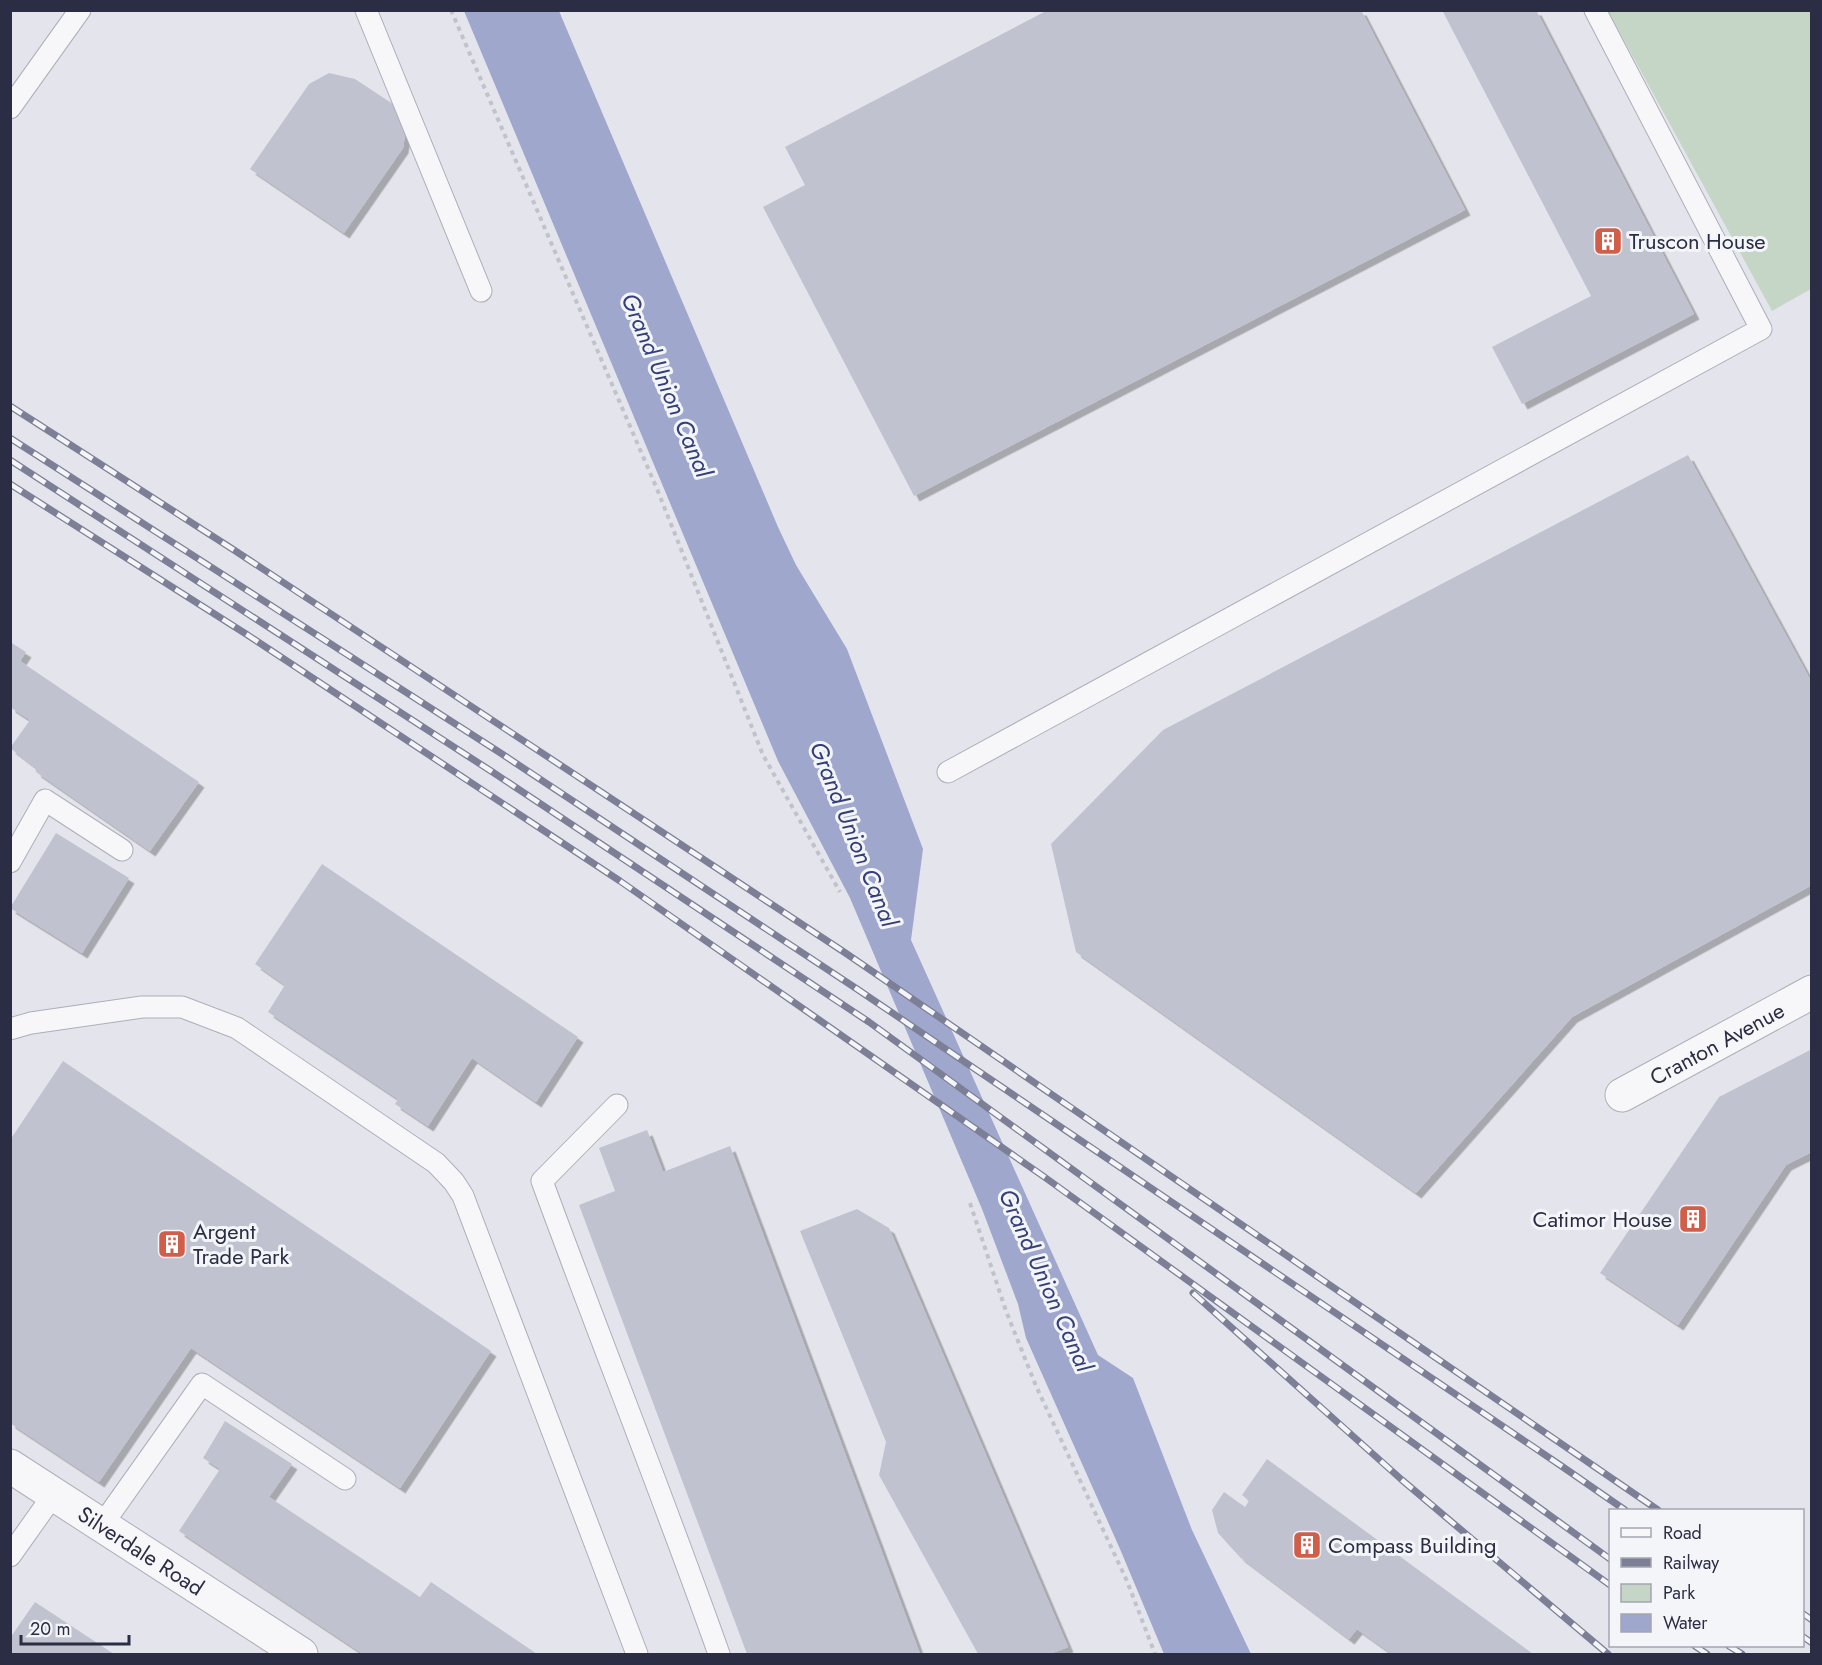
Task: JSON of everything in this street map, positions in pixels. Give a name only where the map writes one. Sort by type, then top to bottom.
[{"type":"street","name":"Cranton Avenue","points":[[1622,1095],[1812,992]]},
{"type":"street","name":"Silverdale Road","points":[[10,1466],[301,1654]]},
{"type":"lane","points":[[10,108],[80,10]]},
{"type":"lane","points":[[366,10],[481,291]]},
{"type":"lane","points":[[948,772],[1761,329],[1595,10]]},
{"type":"lane","points":[[10,862],[45,800],[122,850]]},
{"type":"lane","points":[[10,1029],[31,1023],[142,1006],[182,1008],[237,1028],[436,1162],[463,1196],[637,1654]]},
{"type":"lane","points":[[617,1105],[542,1181],[719,1654]]},
{"type":"lane","points":[[102,1525],[202,1384],[345,1479]]},
{"type":"lane","points":[[10,1556],[54,1494]]},
{"type":"path","points":[[451,10],[657,489],[763,755],[840,892]]},
{"type":"path","points":[[970,1203],[1006,1311],[1036,1386],[1127,1581],[1155,1654]]},
{"type":"green space","points":[[1608,11],[1811,11],[1811,289],[1772,311]]},
{"type":"water","name":"Grand Union Canal","points":[[464,11],[559,11],[778,527],[796,565],[847,649],[923,849],[911,940],[1098,1355],[1133,1378],[1192,1530],[1251,1654],[1164,1654],[1026,1338],[1018,1304],[982,1209],[850,898],[778,761]]},
{"type":"building","points":[[1048,10],[1361,10],[1465,210],[914,496],[763,207],[805,185],[785,147]]},
{"type":"building","name":"Truscon House","points":[[1442,10],[1536,10],[1694,314],[1522,404],[1492,347],[1591,296]]},
{"type":"building","points":[[329,73],[355,79],[393,104],[407,122],[403,148],[344,233],[250,169],[309,84]]},
{"type":"building","points":[[1688,455],[1812,683],[1812,885],[1572,1017],[1416,1193],[1076,952],[1051,844],[1163,730]]},
{"type":"building","points":[[10,642],[26,652],[20,661],[199,782],[150,851],[36,772],[35,767],[10,748],[30,720],[10,707]]},
{"type":"building","points":[[56,833],[129,878],[82,953],[10,908]]},
{"type":"building","points":[[322,864],[578,1037],[536,1102],[472,1058],[428,1126],[395,1104],[398,1099],[268,1012],[285,985],[255,964]]},
{"type":"building","name":"Catimor House","points":[[1812,1049],[1812,1152],[1786,1165],[1678,1325],[1600,1273],[1719,1097]]},
{"type":"building","name":"Argent Trade Park","points":[[63,1061],[491,1351],[400,1488],[191,1348],[99,1482],[10,1423],[10,1140]]},
{"type":"building","points":[[647,1130],[663,1172],[730,1146],[920,1654],[747,1654],[579,1205],[615,1191],[599,1148]]},
{"type":"building","points":[[857,1209],[889,1228],[1068,1647],[1050,1654],[978,1654],[879,1475],[886,1442],[800,1231]]},
{"type":"building","points":[[225,1421],[292,1464],[269,1497],[420,1597],[431,1582],[537,1654],[363,1654],[179,1531],[220,1469],[203,1458]]},
{"type":"building","name":"Compass Building","points":[[1267,1459],[1533,1654],[1392,1654],[1357,1629],[1349,1639],[1240,1557],[1218,1533],[1212,1510],[1224,1492],[1245,1507],[1249,1501],[1242,1495]]},
{"type":"building","points":[[35,1602],[114,1654],[10,1654],[10,1638]]},
{"type":"railway","points":[[10,406],[234,550],[844,952],[1657,1509]]},
{"type":"railway","points":[[10,438],[499,752],[857,989],[1624,1509]]},
{"type":"railway","points":[[10,460],[491,771],[869,1022],[1609,1558]]},
{"type":"railway","points":[[10,484],[246,634],[620,881],[1043,1176],[1609,1584]]},
{"type":"railway","points":[[1193,1293],[1402,1480],[1608,1654]]},
{"type":"railway","points":[[1804,1614],[1812,1620]]},
{"type":"railway","points":[[1804,1637],[1812,1643]]},
{"type":"railway","points":[[1696,1647],[1707,1654]]},
{"type":"railway","points":[[1731,1647],[1742,1654]]},
{"type":"place","name":"Truscon House","points":[[1608,241]]},
{"type":"place","name":"Catimor House","points":[[1693,1219]]},
{"type":"place","name":"Argent Trade Park","points":[[172,1244]]},
{"type":"place","name":"Compass Building","points":[[1307,1545]]}]
